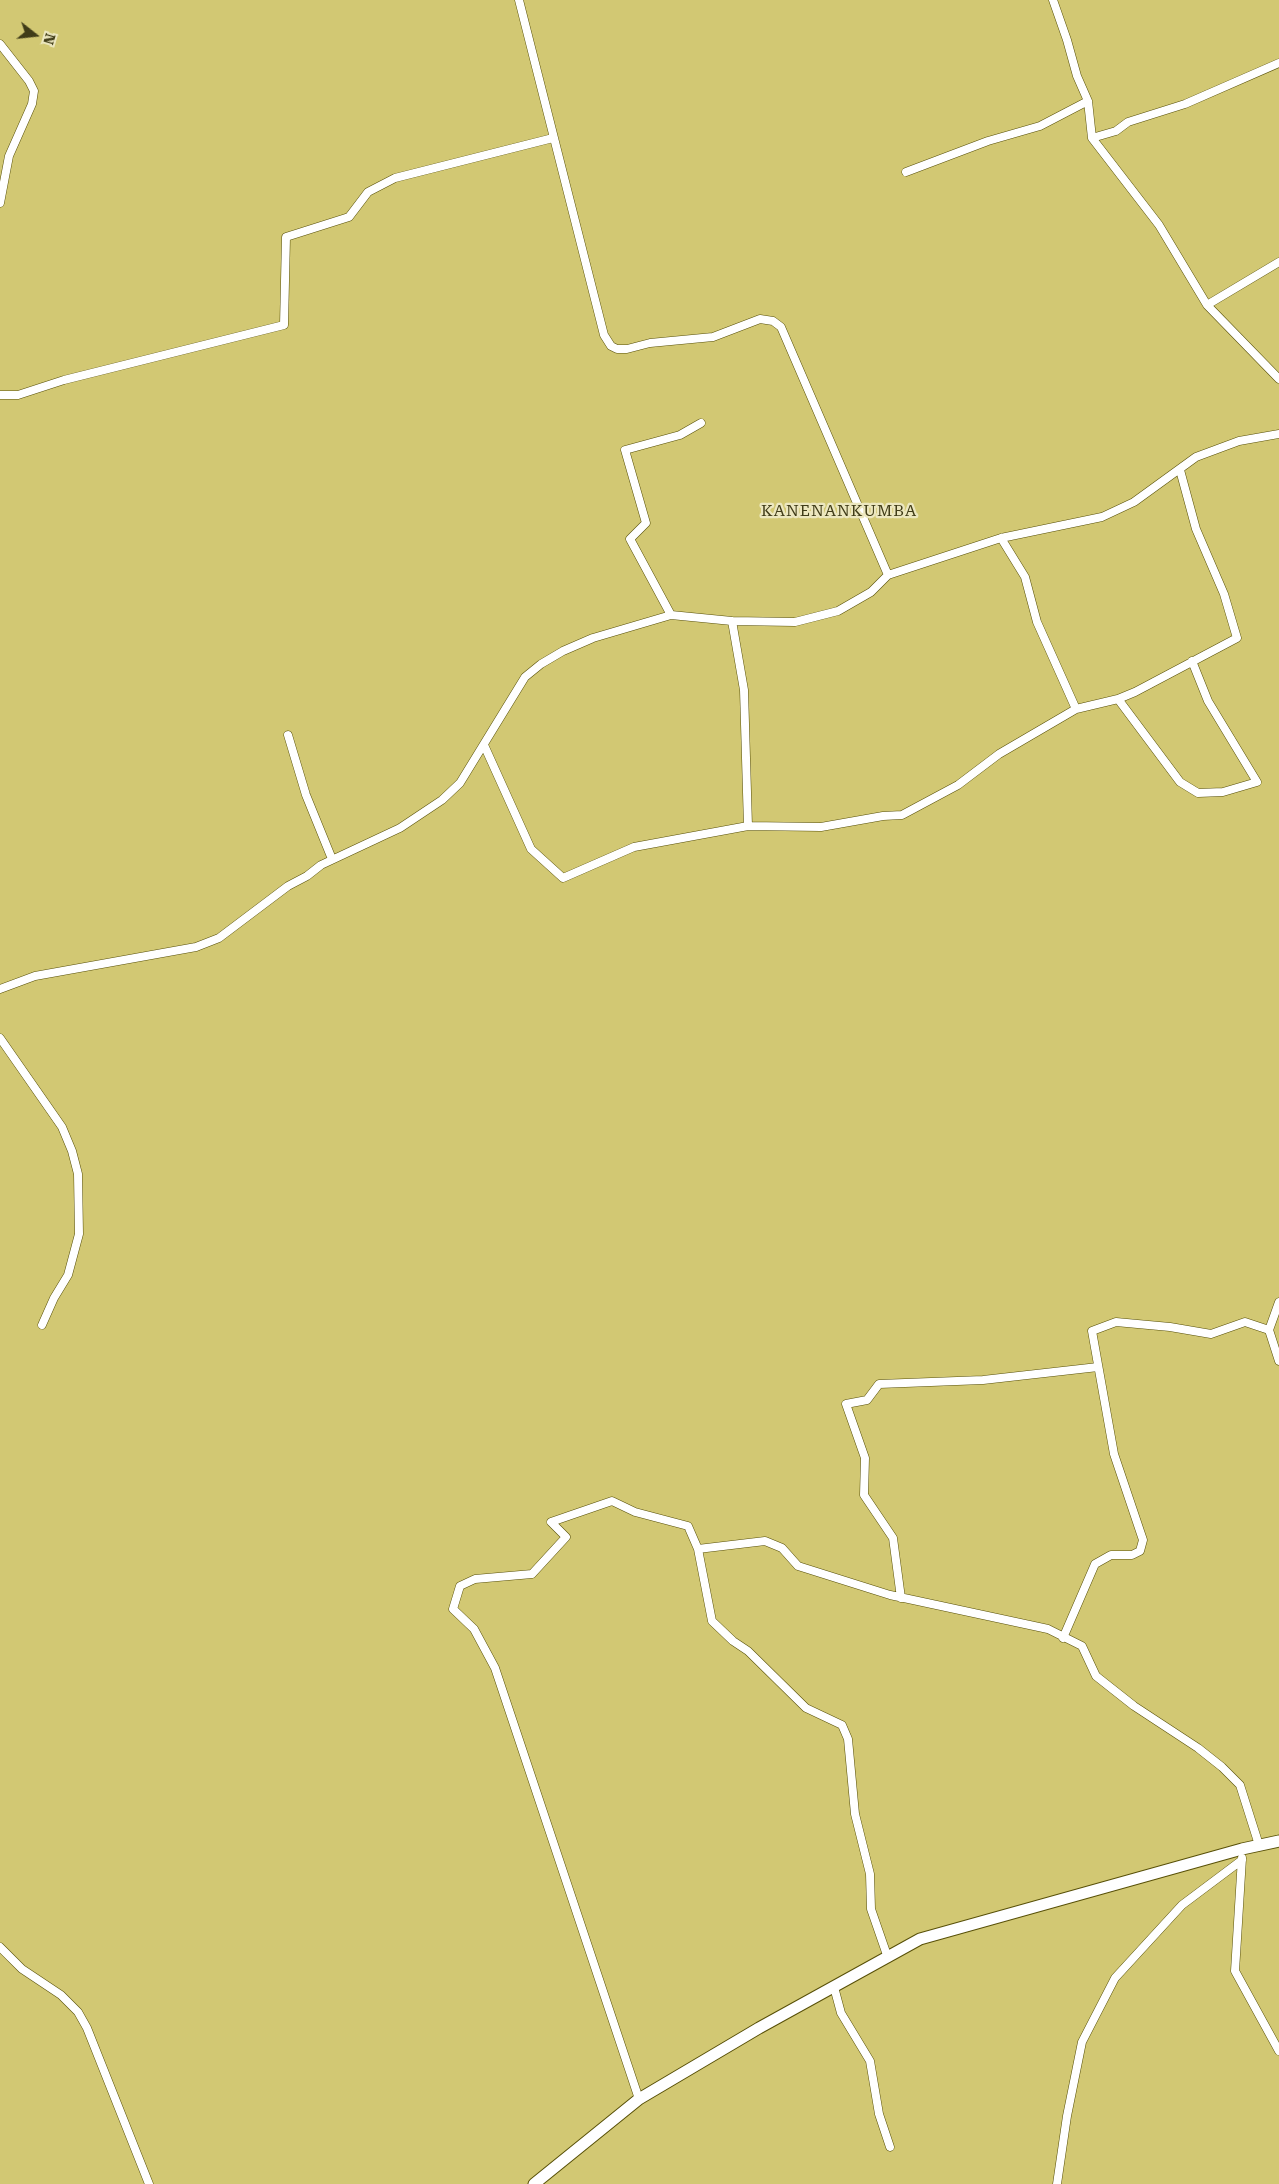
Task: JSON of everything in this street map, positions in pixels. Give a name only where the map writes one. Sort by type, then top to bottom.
[{"type":"street","points":[[519,0],[599,319],[604,335],[611,346],[617,349],[627,349],[650,343],[713,337],[760,320],[773,321],[781,327],[888,575]]},
{"type":"street","points":[[1053,0],[1077,76],[1088,101],[1092,138],[1159,225],[1207,305],[1279,379]]},
{"type":"street","points":[[0,44],[29,81],[34,91],[32,104],[9,156],[0,203]]},
{"type":"street","points":[[1092,138],[1116,131],[1128,122],[1185,104],[1279,63]]},
{"type":"street","points":[[906,172],[988,141],[1040,126],[1088,101]]},
{"type":"street","points":[[0,395],[18,395],[64,380],[284,325],[286,237],[349,217],[368,192],[395,178],[553,138]]},
{"type":"street","points":[[1207,305],[1279,262]]},
{"type":"street","points":[[671,615],[630,539],[646,523],[625,450],[680,435],[701,423]]},
{"type":"street","points":[[0,989],[35,976],[196,947],[219,938],[288,886],[332,859],[400,828],[442,800],[460,783],[525,677],[540,664],[563,651],[593,638],[671,615],[732,621],[795,622],[838,611],[871,592],[888,575],[1001,538],[1102,517],[1134,502],[1196,457],[1230,444],[1279,434]]},
{"type":"street","points":[[484,745],[531,849],[563,878],[634,847],[748,826],[821,827],[883,816],[902,815],[958,785],[999,754],[1076,709],[1118,699],[1135,692],[1237,638],[1224,594],[1196,529],[1180,470]]},
{"type":"street","points":[[1001,538],[1025,577],[1037,622],[1076,709]]},
{"type":"street","points":[[732,621],[744,690],[748,826]]},
{"type":"street","points":[[1118,699],[1180,782],[1198,793],[1223,792],[1257,782],[1208,701],[1192,661]]},
{"type":"street","points":[[288,735],[306,795],[332,859]]},
{"type":"street","points":[[0,1038],[62,1128],[72,1151],[78,1174],[80,1234],[68,1275],[54,1298],[42,1325]]},
{"type":"street","points":[[1279,1302],[1269,1330],[1279,1361]]},
{"type":"street","points":[[1063,1638],[1095,1564],[1111,1556],[1132,1555],[1140,1551],[1143,1540],[1114,1454],[1092,1331],[1116,1322],[1170,1327],[1211,1334],[1244,1322],[1269,1330]]},
{"type":"street","points":[[901,1598],[893,1538],[864,1495],[865,1458],[846,1404],[867,1400],[879,1384],[983,1380],[1098,1367]]},
{"type":"street","points":[[639,2100],[495,1668],[474,1629],[453,1609],[460,1586],[476,1579],[532,1574],[566,1537],[550,1522],[612,1501],[635,1512],[688,1526],[698,1549],[712,1621],[733,1641],[748,1651],[806,1708],[842,1725],[848,1739],[855,1814],[870,1874],[871,1909],[888,1958]]},
{"type":"street","points":[[698,1549],[765,1541],[782,1548],[798,1566],[901,1598],[1048,1629],[1082,1646],[1096,1676],[1134,1706],[1198,1748],[1222,1767],[1240,1785],[1259,1845]]},
{"type":"street","points":[[1057,2184],[1067,2116],[1082,2042],[1114,1978],[1182,1905],[1242,1854],[1259,1845],[1279,1841]]},
{"type":"street","points":[[534,2184],[639,2100],[759,2028],[920,1939],[1242,1854]]},
{"type":"street","points":[[1242,1854],[1235,1970],[1279,2051]]},
{"type":"street","points":[[0,1947],[22,1969],[60,1995],[78,2012],[148,2184]]},
{"type":"street","points":[[834,1987],[841,2013],[870,2061],[880,2114],[890,2147]]},
{"type":"district","name":"KANENANKUMBA","points":[[839,511]]}]
